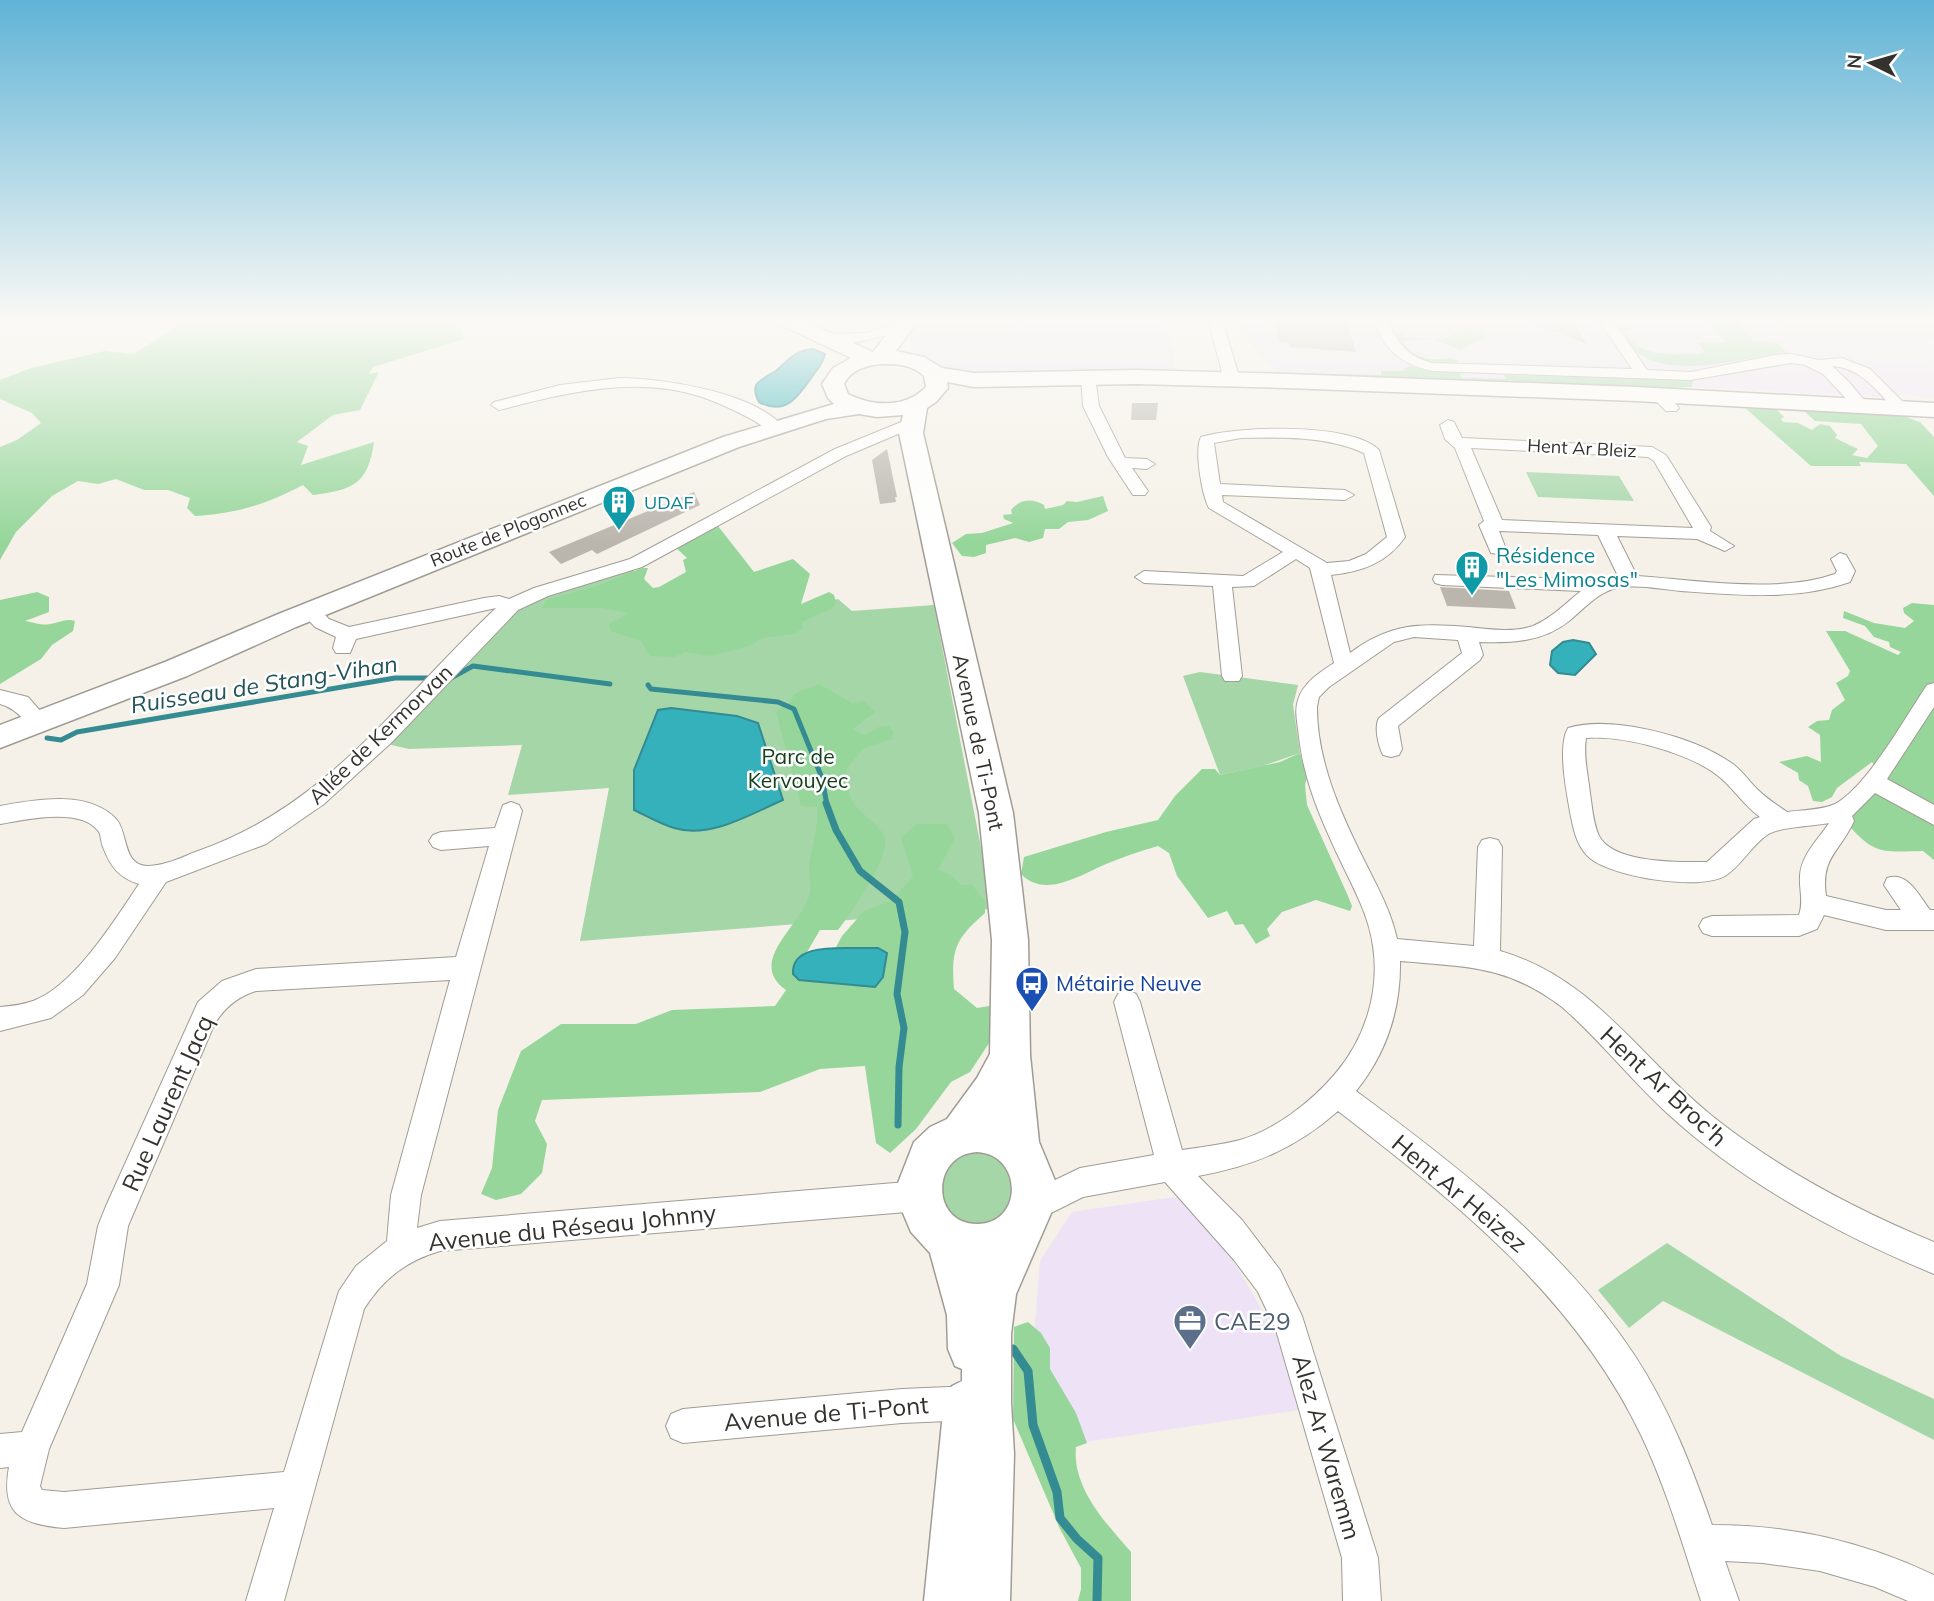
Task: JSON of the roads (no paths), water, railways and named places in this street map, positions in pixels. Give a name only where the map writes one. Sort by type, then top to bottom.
[{"type":"main road","name":"Route de Plogonnec","points":[[0,737],[155,678],[298,616],[773,425],[829,394]]},
{"type":"main road","points":[[836,394],[839,398],[868,409],[918,409],[972,394]]},
{"type":"main road","points":[[917,394],[918,409]]},
{"type":"main road","points":[[1667,394],[1934,405]]},
{"type":"main road","points":[[1898,405],[1934,410]]},
{"type":"main road","name":"Route de Plogonnec","points":[[773,425],[822,413],[868,409]]},
{"type":"main road","name":"Avenue de Ti-Pont","points":[[918,409],[996,813],[1010,940],[1010,1055],[1024,1158]]},
{"type":"main road","name":"Avenue de Ti-Pont","points":[[961,1134],[992,1092],[1010,1055]]},
{"type":"main road","points":[[951,1601],[993,1293],[1027,1216],[1035,1194],[1024,1158],[992,1133],[979,1131],[961,1134],[940,1144],[930,1154],[919,1181],[919,1196],[929,1220],[948,1239],[964,1245],[988,1245],[1011,1236],[1027,1216]]},
{"type":"main road","points":[[948,1239],[971,1315],[978,1403],[989,1454],[983,1601]]},
{"type":"street","points":[[499,405],[547,394]]},
{"type":"street","points":[[709,394],[773,425]]},
{"type":"street","points":[[1090,394],[1091,407],[1120,463],[1139,491]]},
{"type":"street","points":[[1849,394],[1858,403]]},
{"type":"street","points":[[1886,394],[1898,405]]},
{"type":"street","name":"Allée de Kermorvan","points":[[157,876],[251,841],[297,812],[362,756],[511,606],[535,594],[597,578],[638,562],[866,440],[918,409]]},
{"type":"street","points":[[1448,425],[1453,439],[1461,443],[1495,525]]},
{"type":"street","points":[[1320,569],[1343,570],[1359,565],[1388,546],[1396,537],[1371,450],[1322,436],[1236,433],[1208,440],[1205,448],[1213,501],[1220,508],[1316,562],[1320,569],[1341,658],[1346,665]]},
{"type":"street","name":"Hent Ar Bleiz","points":[[1461,443],[1652,452],[1660,458],[1702,527],[1700,533]]},
{"type":"street","points":[[1120,463],[1147,464]]},
{"type":"street","points":[[1210,489],[1345,495]]},
{"type":"street","points":[[1497,549],[1488,525],[1700,533],[1726,546]]},
{"type":"street","points":[[1605,531],[1630,581]]},
{"type":"street","points":[[1144,577],[1250,581],[1297,551]]},
{"type":"street","points":[[1027,1216],[1080,1183],[1240,1154],[1261,1146],[1304,1123],[1338,1094],[1373,1041],[1384,999],[1386,949],[1378,915],[1321,789],[1310,745],[1308,698],[1323,681],[1392,635],[1414,631],[1505,634],[1536,632],[1607,583],[1630,581],[1798,589],[1829,584],[1843,578],[1846,571],[1840,559]]},
{"type":"street","points":[[1442,579],[1584,585],[1595,589]]},
{"type":"street","points":[[1222,580],[1232,676]]},
{"type":"street","name":"Allée de Kermorvan","points":[[298,616],[322,623],[345,641],[484,604],[499,602],[511,606]]},
{"type":"street","points":[[1391,749],[1387,723],[1473,655],[1466,633]]},
{"type":"street","points":[[1783,821],[1753,799],[1727,771],[1704,756],[1632,736],[1588,729],[1576,733],[1574,745],[1586,830],[1598,851],[1615,862],[1696,872],[1713,871],[1756,829],[1767,823],[1783,821],[1839,813],[1854,802],[1873,781],[1934,690]]},
{"type":"street","points":[[0,698],[21,702],[52,715]]},
{"type":"street","points":[[1873,781],[1934,816]]},
{"type":"street","points":[[0,815],[54,808],[92,814],[109,827],[118,857],[130,873],[139,877],[157,876]]},
{"type":"street","points":[[402,1248],[406,1195],[511,811]]},
{"type":"street","points":[[1712,926],[1799,926],[1808,922],[1815,903],[1812,871],[1839,829],[1842,821],[1839,813]]},
{"type":"street","points":[[441,841],[504,836]]},
{"type":"street","points":[[1489,960],[1486,943],[1490,847]]},
{"type":"street","points":[[0,1019],[42,1010],[69,990],[115,937],[157,876]]},
{"type":"street","points":[[1896,885],[1929,920]]},
{"type":"street","points":[[1815,903],[1886,920],[1929,920]]},
{"type":"street","name":"Hent Ar Broc'h","points":[[1386,949],[1489,960],[1521,968],[1560,990],[1677,1104],[1766,1173],[1832,1212],[1934,1258]]},
{"type":"street","name":"Rue Laurent Jacq","points":[[298,1488],[44,1510],[33,1507],[26,1499],[16,1449],[103,1285],[113,1226],[121,1206],[202,1018],[219,996],[235,986],[256,980],[466,968]]},
{"type":"street","points":[[1127,1002],[1172,1167]]},
{"type":"street","name":"Hent Ar Heizez","points":[[1338,1094],[1494,1216],[1524,1244],[1569,1295],[1612,1353],[1653,1420],[1720,1601]]},
{"type":"street","points":[[1024,1158],[1080,1183]]},
{"type":"street","name":"Alez Ar Waremm","points":[[1172,1167],[1190,1190],[1231,1231],[1269,1281],[1281,1304],[1298,1350],[1360,1558],[1362,1601]]},
{"type":"street","name":"Avenue du Réseau Johnny","points":[[265,1601],[351,1301],[374,1268],[402,1248],[440,1236],[919,1196]]},
{"type":"street","name":"Avenue de Ti-Pont","points":[[683,1426],[902,1406],[978,1403]]},
{"type":"street","points":[[1699,1542],[1753,1542],[1818,1550],[1846,1557],[1934,1594]]},
{"type":"water","points":[[756,394],[800,394],[783,406],[776,407],[759,402]]},
{"type":"water","points":[[1573,640],[1589,643],[1596,654],[1575,675],[1558,673],[1550,665],[1552,651],[1563,642]]},
{"type":"water","points":[[671,708],[737,716],[758,723],[783,800],[716,828],[688,831],[674,828],[634,810],[634,770],[658,710]]},
{"type":"water","points":[[831,948],[878,948],[887,953],[883,977],[875,987],[799,980],[793,974],[800,957],[809,952]]},
{"type":"waterway","name":"Ruisseau de Stang-Vihan","points":[[449,679],[473,666],[610,684]]},
{"type":"waterway","name":"Ruisseau de Stang-Vihan","points":[[47,738],[61,740],[77,732],[395,678],[435,678]]},
{"type":"waterway","name":"Ruisseau de Stang-Vihan","points":[[648,685],[651,689],[778,702],[794,709],[822,778],[827,805]]},
{"type":"waterway","name":"Ruisseau de Stang-Vihan","points":[[826,803],[836,830],[860,871],[899,902],[905,932],[897,994],[904,1028],[899,1067],[898,1125]]},
{"type":"waterway","name":"Ruisseau de Stang-Vihan","points":[[1013,1349],[1028,1371],[1033,1425],[1057,1492],[1060,1518],[1077,1539],[1098,1558],[1097,1601]]},
{"type":"place","name":"UDAF","points":[[619,532]]},
{"type":"place","name":"Résidence \"Les Mimosas\"","points":[[1472,597]]},
{"type":"place","name":"Métairie Neuve","points":[[1032,1013]]},
{"type":"place","name":"CAE29","points":[[1190,1351]]},
{"type":"park label","name":"Parc de Kervouyec","points":[[798,768]]}]
